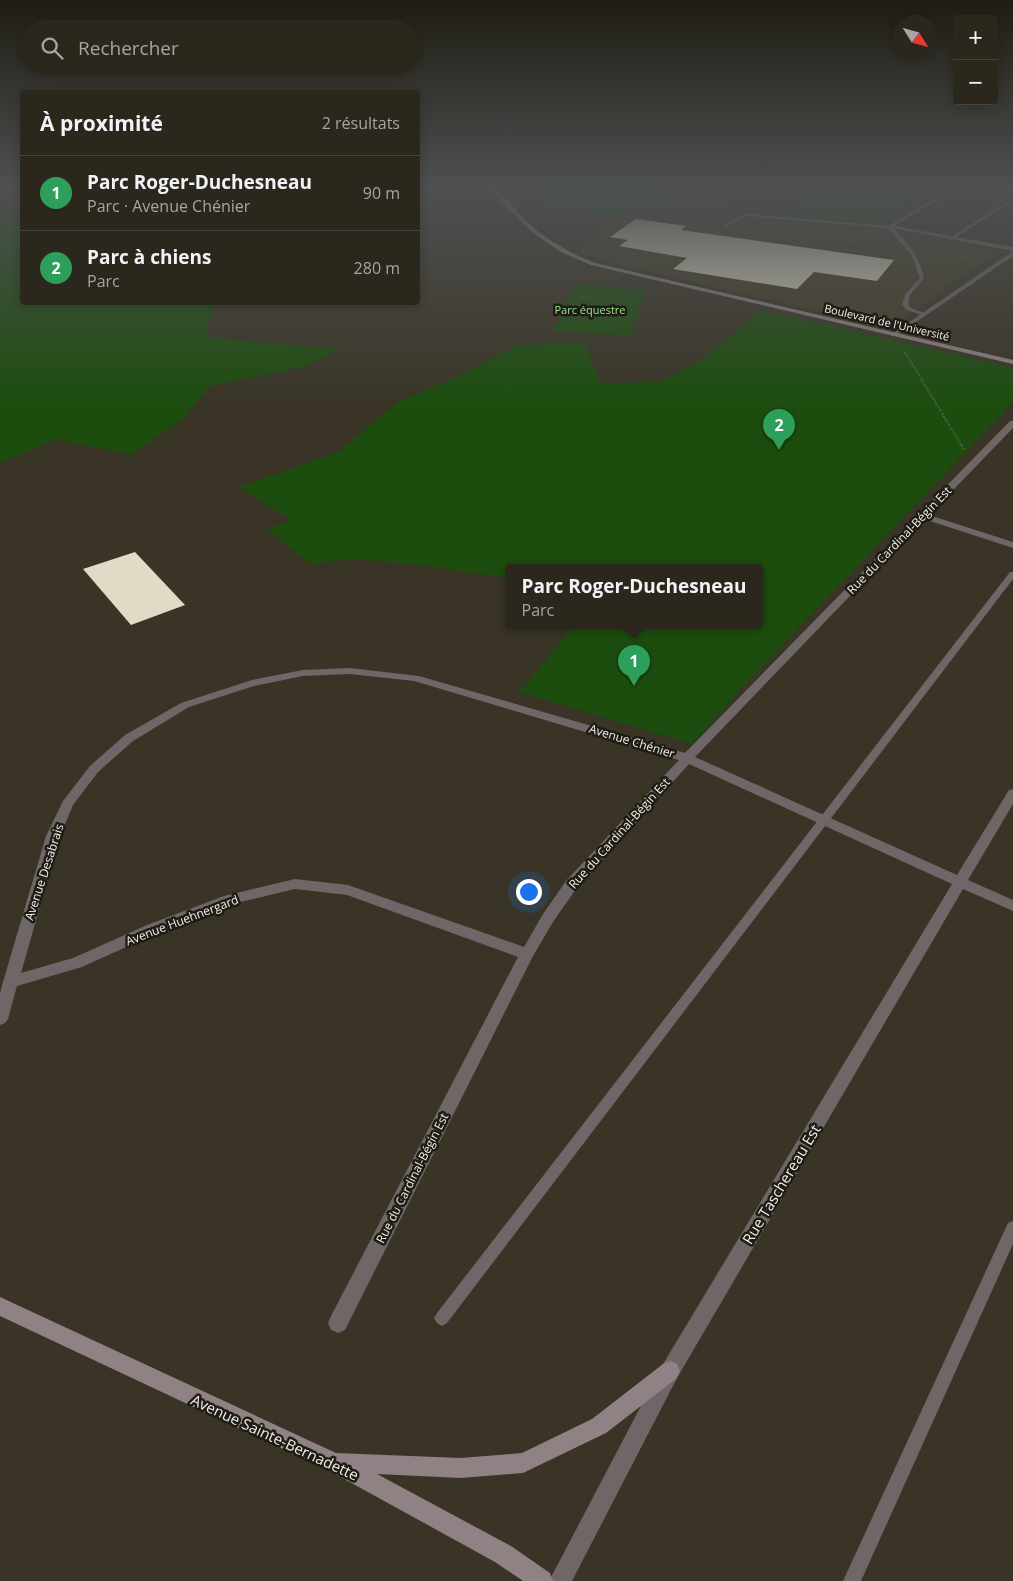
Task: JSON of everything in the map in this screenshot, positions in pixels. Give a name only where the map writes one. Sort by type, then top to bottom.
[{"type":"street","name":"Boulevard de l'Université","points":[[585,261],[1013,362]]},
{"type":"street","points":[[895,334],[1002,261]]},
{"type":"street","name":"Rue du Cardinal-Bégin Est","points":[[338,1323],[527,954],[548,918],[571,885],[687,758],[1013,424]]},
{"type":"street","points":[[923,516],[1013,544]]},
{"type":"street","name":"Avenue Chénier","points":[[227,690],[260,681],[303,673],[350,671],[394,674],[435,683],[687,758],[1013,906]]},
{"type":"street","name":"Avenue Desabrais","points":[[0,1019],[53,836],[67,804],[80,786],[111,753],[147,726],[185,706],[227,690]]},
{"type":"street","name":"Rue Taschereau Est","points":[[560,1581],[670,1371],[1013,793]]},
{"type":"street","name":"Avenue Huehnergard","points":[[10,982],[77,963],[152,929],[229,900],[296,884],[348,890],[527,954]]},
{"type":"street","name":"Avenue Sainte-Bernadette","points":[[0,1306],[333,1462],[502,1554],[542,1581]]},
{"type":"street","points":[[333,1462],[461,1468],[523,1463],[600,1426],[670,1371]]},
{"type":"lane","points":[[917,261],[920,264],[922,278],[908,295],[905,305],[909,309],[924,314]]},
{"type":"lane","points":[[442,1318],[1013,574]]},
{"type":"lane","points":[[852,1581],[1013,1228]]},
{"type":"path","points":[[984,261],[999,263]]},
{"type":"path","points":[[895,334],[973,465]]},
{"type":"shaded area","points":[[606,261],[984,261],[891,328]]},
{"type":"green space","points":[[0,261],[20,261],[20,305],[215,305],[204,337],[340,349],[304,367],[210,386],[183,419],[130,455],[57,439],[0,463]]},
{"type":"green space","name":"Parc équestre","points":[[575,284],[646,290],[630,336],[553,331]]},
{"type":"green space","points":[[761,310],[1013,368],[1013,402],[750,679],[692,744],[519,692],[572,629],[763,629],[763,564],[505,564],[505,577],[413,564],[350,559],[310,564],[267,529],[291,520],[239,487],[338,452],[398,402],[469,371],[517,345],[585,343],[600,383],[660,382],[707,356]]},
{"type":"building","points":[[683,261],[893,261],[877,281],[814,272],[797,289],[673,269]]},
{"type":"building","points":[[135,552],[185,605],[131,625],[83,569]]},
{"type":"place","name":"Parc à chiens","points":[[779,450]]},
{"type":"place","name":"Parc Roger-Duchesneau","points":[[634,686]]}]
